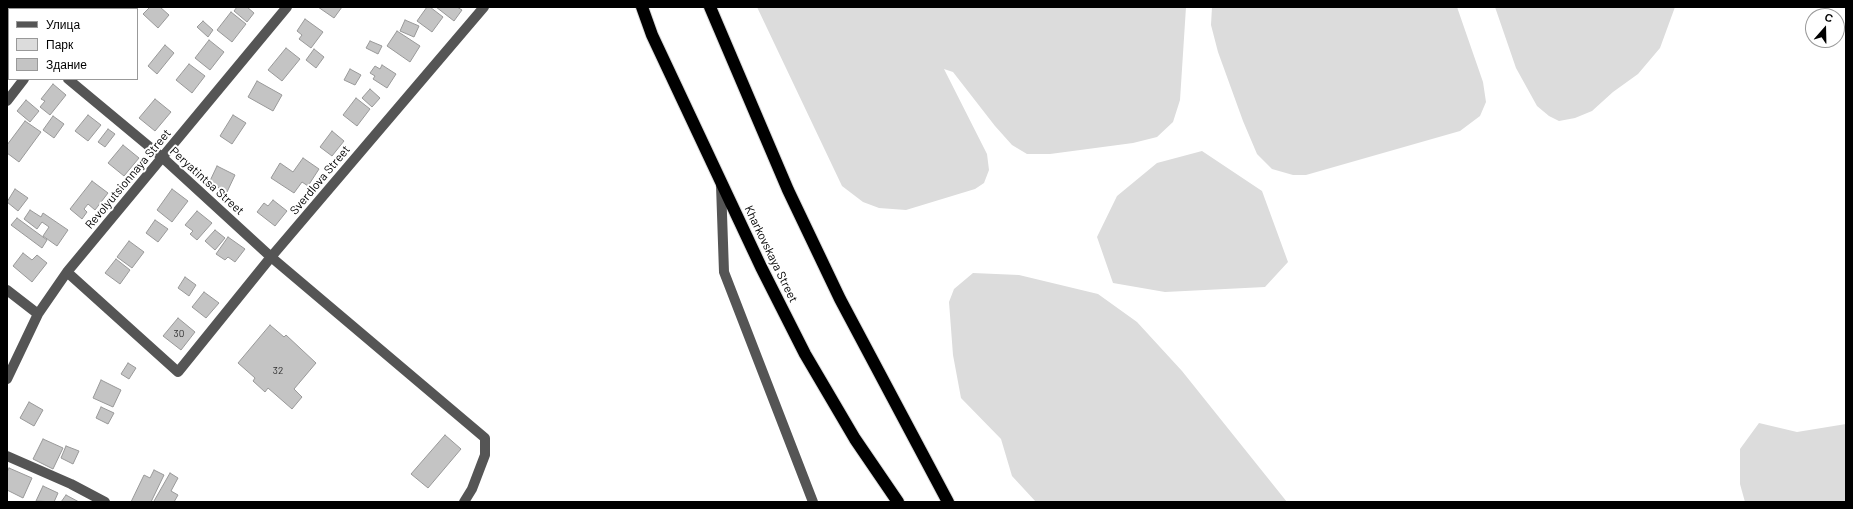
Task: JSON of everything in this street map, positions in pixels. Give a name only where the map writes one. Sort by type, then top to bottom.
[{"type":"highway","name":"Kharkovskaya Street","points":[[642,7],[652,35],[721,182],[805,354],[855,439],[898,502]]},
{"type":"highway","points":[[710,7],[788,190],[836,290],[948,502]]},
{"type":"street","name":"Revolyutsionnaya Street","points":[[7,379],[38,314],[67,272],[287,7]]},
{"type":"street","name":"Sverdlova Street","points":[[67,272],[178,372],[271,257],[484,7]]},
{"type":"street","points":[[7,101],[23,80]]},
{"type":"street","name":"Peryatintsa Street","points":[[69,80],[163,158],[271,257],[485,438],[485,454],[472,489],[464,502]]},
{"type":"street","points":[[721,182],[724,272],[813,502]]},
{"type":"street","points":[[7,290],[38,314]]},
{"type":"street","points":[[7,456],[71,484],[105,502]]},
{"type":"green space","points":[[757,7],[1186,7],[1180,100],[1173,122],[1157,137],[1133,143],[1050,154],[1027,154],[1012,145],[995,126],[953,72],[944,69],[987,154],[989,170],[984,183],[975,189],[906,210],[879,208],[863,202],[842,186]]},
{"type":"green space","points":[[1212,7],[1457,7],[1483,82],[1486,102],[1480,116],[1460,131],[1306,175],[1293,175],[1272,169],[1257,154],[1243,121],[1218,52],[1211,25]]},
{"type":"green space","points":[[1495,7],[1675,7],[1660,48],[1638,74],[1613,92],[1592,111],[1575,118],[1559,121],[1549,116],[1537,106],[1516,68]]},
{"type":"green space","points":[[1202,151],[1262,191],[1288,262],[1265,287],[1165,292],[1113,283],[1097,237],[1117,196],[1157,163]]},
{"type":"green space","points":[[973,273],[1019,275],[1098,294],[1137,322],[1182,371],[1287,502],[1036,502],[1012,476],[1001,439],[961,398],[953,355],[949,302],[954,289]]},
{"type":"green space","points":[[1759,423],[1797,432],[1846,424],[1846,502],[1745,502],[1740,484],[1740,449]]},
{"type":"building","points":[[129,7],[130,8],[110,8]]},
{"type":"building","points":[[150,7],[160,7],[169,15],[158,28],[143,14]]},
{"type":"building","points":[[237,7],[247,7],[254,13],[247,22],[234,11]]},
{"type":"building","points":[[318,7],[342,7],[334,18]]},
{"type":"building","points":[[427,7],[430,7],[443,17],[432,32],[417,21]]},
{"type":"building","points":[[436,7],[457,7],[462,10],[454,21]]},
{"type":"building","points":[[231,12],[246,24],[232,42],[217,30]]},
{"type":"building","points":[[305,19],[323,32],[311,48],[299,39],[302,35],[297,31]]},
{"type":"building","points":[[405,20],[419,26],[414,37],[400,31]]},
{"type":"building","points":[[203,21],[213,30],[208,37],[197,27]]},
{"type":"building","points":[[397,31],[420,46],[410,62],[387,46]]},
{"type":"building","points":[[209,40],[224,52],[210,70],[195,58]]},
{"type":"building","points":[[370,41],[382,46],[378,54],[366,48]]},
{"type":"building","points":[[7,45],[8,72],[7,73]]},
{"type":"building","points":[[165,45],[174,53],[157,74],[148,66]]},
{"type":"building","points":[[286,48],[300,59],[282,81],[268,70]]},
{"type":"building","points":[[314,49],[324,57],[316,68],[306,60]]},
{"type":"building","points":[[189,64],[205,76],[192,93],[176,80]]},
{"type":"building","points":[[382,65],[396,74],[387,88],[373,79],[375,76],[370,73],[375,66],[380,69]]},
{"type":"building","points":[[350,69],[361,75],[355,85],[344,80]]},
{"type":"building","points":[[257,81],[282,95],[273,111],[248,97]]},
{"type":"building","points":[[53,84],[66,95],[50,115],[40,107],[45,101],[41,99]]},
{"type":"building","points":[[370,89],[380,98],[372,107],[362,98]]},
{"type":"building","points":[[356,98],[370,109],[357,126],[343,115]]},
{"type":"building","points":[[155,99],[171,112],[155,131],[139,118]]},
{"type":"building","points":[[26,100],[39,111],[30,122],[17,111]]},
{"type":"building","points":[[88,115],[101,125],[88,141],[75,131]]},
{"type":"building","points":[[233,115],[246,123],[232,144],[220,136]]},
{"type":"building","points":[[53,116],[64,124],[54,138],[43,130]]},
{"type":"building","points":[[25,121],[41,132],[19,162],[7,153],[7,145]]},
{"type":"building","points":[[108,129],[115,134],[105,147],[98,142]]},
{"type":"building","points":[[332,131],[344,141],[332,156],[320,147]]},
{"type":"building","points":[[123,145],[139,158],[124,176],[108,163]]},
{"type":"building","points":[[303,158],[319,169],[308,186],[302,182],[294,193],[271,178],[280,163],[293,172]]},
{"type":"building","points":[[217,166],[235,175],[227,192],[209,183]]},
{"type":"building","points":[[92,181],[108,193],[95,210],[88,204],[84,209],[87,212],[82,219],[70,209]]},
{"type":"building","points":[[15,189],[28,198],[18,211],[7,202]]},
{"type":"building","points":[[172,189],[188,201],[172,222],[157,210]]},
{"type":"building","points":[[273,200],[287,211],[275,226],[257,212],[264,203],[268,206]]},
{"type":"building","points":[[30,210],[41,217],[43,213],[68,230],[57,246],[43,236],[49,227],[42,222],[37,229],[24,219]]},
{"type":"building","points":[[197,211],[212,223],[197,240],[190,234],[193,231],[185,225]]},
{"type":"building","points":[[17,218],[47,240],[42,248],[11,225]]},
{"type":"building","points":[[155,220],[168,229],[158,242],[146,233]]},
{"type":"building","points":[[215,230],[225,238],[215,250],[205,241]]},
{"type":"building","points":[[228,237],[245,249],[235,262],[228,257],[225,260],[216,254]]},
{"type":"building","points":[[129,241],[144,252],[132,268],[117,257]]},
{"type":"building","points":[[23,253],[32,260],[37,255],[47,263],[32,282],[13,266]]},
{"type":"building","points":[[116,259],[130,270],[120,284],[105,273]]},
{"type":"building","points":[[185,277],[196,285],[189,296],[178,288]]},
{"type":"building","points":[[204,292],[219,303],[206,318],[192,307]]},
{"type":"building","points":[[178,318],[195,332],[181,350],[163,336]]},
{"type":"building","points":[[270,325],[284,337],[286,335],[316,363],[294,389],[302,397],[292,409],[268,388],[265,392],[253,381],[255,378],[238,363]]},
{"type":"building","points":[[128,363],[136,368],[129,379],[121,374]]},
{"type":"building","points":[[101,380],[121,390],[113,407],[93,398]]},
{"type":"building","points":[[29,402],[43,410],[34,426],[20,418]]},
{"type":"building","points":[[101,407],[114,413],[108,424],[96,418]]},
{"type":"building","points":[[445,435],[461,449],[428,488],[411,474]]},
{"type":"building","points":[[43,439],[63,448],[53,469],[33,459]]},
{"type":"building","points":[[66,446],[79,451],[73,464],[61,458]]},
{"type":"building","points":[[9,468],[32,478],[23,498],[7,490],[7,472]]},
{"type":"building","points":[[154,470],[164,475],[151,502],[131,502],[144,475],[150,478]]},
{"type":"building","points":[[170,473],[178,478],[171,491],[178,495],[174,502],[155,502],[154,501]]},
{"type":"building","points":[[43,486],[58,493],[54,502],[36,501]]},
{"type":"building","points":[[66,495],[79,502],[61,502]]}]
